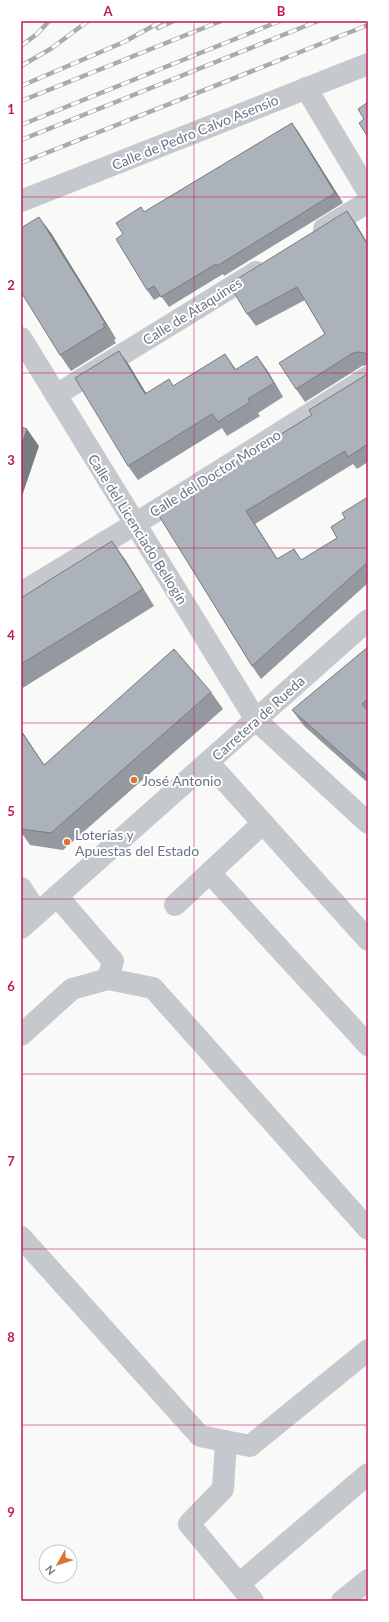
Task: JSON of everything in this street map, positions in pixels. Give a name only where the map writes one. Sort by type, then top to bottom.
[{"type":"street","name":"Calle de Pedro Calvo Asensio","points":[[21,201],[368,64]]},
{"type":"street","points":[[306,88],[368,192]]},
{"type":"street","points":[[308,240],[368,202]]},
{"type":"street","name":"Calle de Ataquines","points":[[56,395],[274,260]]},
{"type":"street","name":"Calle del Licenciado Bellogín","points":[[21,338],[256,720],[368,823]]},
{"type":"street","name":"Calle del Doctor Moreno","points":[[21,593],[135,524],[368,377]]},
{"type":"street","name":"Carretera de Rueda","points":[[21,928],[368,620]]},
{"type":"street","points":[[208,762],[368,940]]},
{"type":"street","points":[[175,905],[263,823]]},
{"type":"street","points":[[210,872],[367,1043]]},
{"type":"street","points":[[21,888],[37,913]]},
{"type":"street","points":[[57,896],[113,961],[108,980]]},
{"type":"street","points":[[21,1035],[72,989],[108,980],[153,988],[368,1228]]},
{"type":"street","points":[[21,1237],[200,1436],[250,1446],[368,1350]]},
{"type":"street","points":[[226,1441],[223,1489],[189,1524],[248,1596],[368,1474]]},
{"type":"street","points":[[342,1601],[368,1580]]},
{"type":"building","points":[[368,102],[368,137],[359,123],[364,119],[358,109]]},
{"type":"building","points":[[292,123],[335,193],[217,266],[216,264],[161,297],[154,286],[147,290],[116,239],[123,234],[116,223],[141,207],[144,212]]},
{"type":"building","points":[[347,211],[368,245],[368,356],[365,353],[353,353],[296,389],[279,363],[325,334],[297,287],[247,314],[229,284]]},
{"type":"building","points":[[39,217],[105,323],[103,324],[105,327],[60,355],[21,292],[21,228]]},
{"type":"building","points":[[119,351],[145,394],[169,379],[173,386],[225,354],[235,370],[257,356],[274,383],[248,399],[250,402],[218,422],[212,414],[128,466],[75,378]]},
{"type":"building","points":[[368,372],[368,444],[348,457],[345,451],[246,511],[277,559],[294,549],[301,560],[337,538],[331,527],[345,518],[342,513],[368,497],[368,562],[252,666],[156,511],[312,415],[309,410],[366,375]]},
{"type":"building","points":[[21,427],[27,429],[21,446]]},
{"type":"building","points":[[112,541],[143,589],[21,664],[21,598]]},
{"type":"building","points":[[368,647],[368,699],[362,704],[368,711],[368,777],[292,710]]},
{"type":"building","points":[[174,649],[211,692],[51,833],[21,829],[21,731],[44,765]]},
{"type":"railway","points":[[21,46],[37,34],[49,21]]},
{"type":"railway","points":[[21,66],[52,48],[88,21]]},
{"type":"railway","points":[[21,86],[124,42],[162,21]]},
{"type":"railway","points":[[158,28],[174,21]]},
{"type":"railway","points":[[21,101],[221,21]]},
{"type":"railway","points":[[21,125],[280,21]]},
{"type":"railway","points":[[21,140],[318,21]]},
{"type":"railway","points":[[21,163],[368,25]]},
{"type":"place","name":"José Antonio","points":[[134,780]]},
{"type":"place","name":"Loterías y Apuestas del Estado","points":[[67,842]]}]
